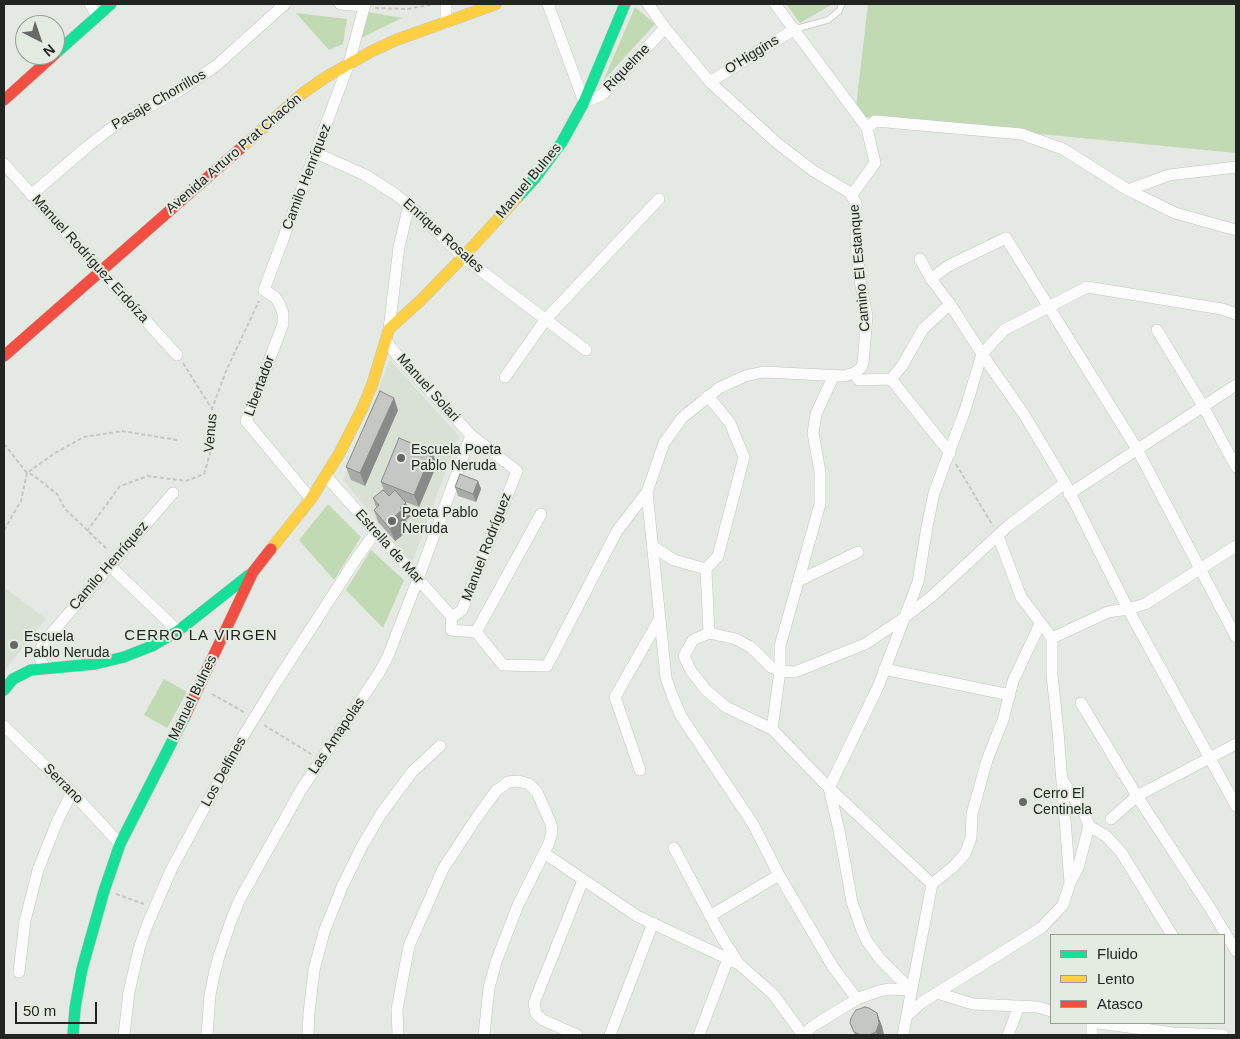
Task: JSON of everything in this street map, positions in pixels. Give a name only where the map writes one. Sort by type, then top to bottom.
[{"type":"street","points":[[90,4],[97,16]]},
{"type":"street","points":[[65,44],[111,4]]},
{"type":"street","name":"Pasaje Chorrillos","points":[[31,194],[111,128],[136,112],[192,83],[217,65],[285,4]]},
{"type":"street","points":[[340,4],[364,5]]},
{"type":"street","points":[[446,4],[446,22]]},
{"type":"street","name":"Avenida Arturo Prat Chacón","points":[[4,356],[282,110],[326,77],[349,63],[396,40],[496,4]]},
{"type":"street","points":[[548,4],[584,102]]},
{"type":"street","name":"Manuel Bulnes","points":[[389,329],[420,301],[463,256],[550,160],[584,102],[625,4]]},
{"type":"street","name":"Camino El Estanque","points":[[648,4],[665,28],[710,82],[795,158],[852,195],[856,204],[856,241],[866,316],[863,363],[861,368],[854,373]]},
{"type":"street","points":[[775,4],[867,128],[875,163],[852,195]]},
{"type":"street","name":"Camilo Henríquez","points":[[264,290],[349,63],[364,5]]},
{"type":"street","name":"Riquelme","points":[[584,102],[602,95],[665,28]]},
{"type":"street","name":"O'Higgins","points":[[710,82],[794,29]]},
{"type":"street","points":[[4,100],[42,65]]},
{"type":"street","points":[[867,128],[875,121],[1021,134],[1063,149],[1128,190],[1175,213],[1236,230]]},
{"type":"street","name":"Enrique Rosales","points":[[316,153],[365,175],[409,204],[463,256],[586,350]]},
{"type":"street","name":"Manuel Rodríguez Erdoíza","points":[[4,164],[177,354]]},
{"type":"street","points":[[1128,190],[1169,175],[1236,167]]},
{"type":"street","points":[[505,377],[546,319],[659,199]]},
{"type":"street","name":"Manuel Bulnes","points":[[73,1035],[75,1008],[82,969],[104,890],[120,844],[200,686],[253,572],[311,499],[326,476],[362,408],[389,329],[399,247],[409,204]]},
{"type":"street","points":[[931,279],[948,266],[1006,238],[1137,449],[1236,637]]},
{"type":"street","points":[[920,259],[931,279],[950,304],[1025,416],[1067,488],[1128,609],[1236,806]]},
{"type":"street","points":[[911,990],[880,959],[867,941],[861,928],[849,888],[839,830],[829,788],[878,688],[918,582],[934,492],[950,453],[982,354],[1004,330],[1087,286],[1222,309],[1235,315]]},
{"type":"street","name":"Libertador","points":[[264,290],[279,302],[283,313],[283,324],[246,421],[311,499]]},
{"type":"street","points":[[541,514],[476,632],[502,665],[547,666],[617,531],[647,492],[664,443],[682,418],[708,396],[719,388],[754,374],[786,372],[844,376],[854,373],[859,380],[891,379],[902,366],[923,329],[950,304]]},
{"type":"street","points":[[1157,330],[1203,406],[1236,466]]},
{"type":"street","name":"Manuel Solari","points":[[386,341],[400,359],[471,435],[517,471]]},
{"type":"street","points":[[772,729],[780,671],[780,646],[820,504],[820,472],[813,433],[816,414],[834,375]]},
{"type":"street","points":[[891,379],[950,453]]},
{"type":"street","points":[[932,884],[829,788],[772,729],[726,707],[706,690],[691,671],[684,656],[692,640],[709,632],[736,639],[752,648],[771,667],[780,671],[795,672],[865,644],[931,597],[1008,526],[1067,488],[1137,449],[1236,385]]},
{"type":"street","points":[[708,396],[730,423],[744,457],[718,556],[706,569],[709,632]]},
{"type":"street","name":"Las Amapolas","points":[[207,1035],[210,995],[214,975],[225,936],[238,906],[301,790],[379,673],[418,580],[471,435]]},
{"type":"street","name":"Manuel Rodríguez","points":[[452,617],[462,610],[517,471]]},
{"type":"street","name":"Estrella de Mar","points":[[326,476],[452,617],[451,630],[476,632]]},
{"type":"street","points":[[647,492],[666,678],[681,716],[753,824],[779,875],[833,966],[857,999]]},
{"type":"street","name":"Camilo Henríquez","points":[[44,667],[39,656],[43,643],[173,493]]},
{"type":"street","name":"Los Delfines","points":[[124,1035],[129,992],[134,970],[142,942],[171,870],[242,738],[274,684],[358,556],[376,532]]},
{"type":"street","points":[[998,536],[1021,597],[1052,638],[1052,675],[1070,883]]},
{"type":"street","points":[[652,546],[674,560],[706,569]]},
{"type":"street","points":[[1052,638],[1108,612],[1145,604],[1236,546]]},
{"type":"street","points":[[798,581],[858,552]]},
{"type":"street","points":[[113,561],[178,631]]},
{"type":"street","points":[[4,690],[19,675],[31,670],[44,667],[95,664],[124,657],[152,646],[178,631],[253,572]]},
{"type":"street","points":[[204,611],[218,617],[226,629]]},
{"type":"street","points":[[640,770],[615,697],[660,618]]},
{"type":"street","points":[[903,1035],[932,884],[953,867],[965,854],[971,838],[972,814],[987,760],[1003,720],[1013,681],[1040,624]]},
{"type":"street","points":[[884,669],[1010,695]]},
{"type":"street","points":[[1081,704],[1236,951]]},
{"type":"street","name":"Serrano","points":[[4,726],[72,792],[120,844]]},
{"type":"street","points":[[1111,819],[1137,796],[1236,744]]},
{"type":"street","points":[[308,1035],[314,970],[324,932],[342,888],[361,848],[381,814],[412,772],[440,746]]},
{"type":"street","points":[[398,1035],[397,1009],[409,946],[443,869],[475,820],[503,784],[513,781],[524,782],[537,792],[552,828],[551,838],[518,904],[496,962],[489,988],[484,1035]]},
{"type":"street","points":[[908,1015],[921,1003],[1042,928],[1063,905],[1070,883],[1078,868],[1089,826],[1085,815],[1062,781]]},
{"type":"street","points":[[19,972],[25,921],[38,870],[57,822],[72,792]]},
{"type":"street","points":[[1089,826],[1106,836],[1120,852],[1171,934]]},
{"type":"street","points":[[674,848],[733,962]]},
{"type":"street","points":[[544,854],[637,916],[733,962],[773,994],[803,1035],[857,999],[879,990],[911,990]]},
{"type":"street","points":[[710,916],[779,875]]},
{"type":"street","points":[[577,1035],[543,1020],[536,1014],[534,1003],[583,880]]},
{"type":"street","points":[[610,1035],[653,924]]},
{"type":"street","points":[[699,1035],[733,962]]},
{"type":"street","points":[[937,993],[973,1004],[1038,1007],[1050,1011]]},
{"type":"street","points":[[1008,1035],[1019,1006]]},
{"type":"street","points":[[1106,1024],[1174,1033],[1218,1032]]},
{"type":"lane","points":[[794,29],[828,20],[838,11],[842,4]]},
{"type":"path","points":[[364,5],[392,10],[437,4]]},
{"type":"path","name":"Venus","points":[[87,531],[120,486],[148,476],[186,481],[204,474],[211,450],[212,409],[226,371],[264,290]]},
{"type":"path","points":[[177,354],[212,409]]},
{"type":"path","points":[[4,530],[21,501],[27,473],[54,453],[84,437],[122,431],[177,440]]},
{"type":"path","points":[[4,444],[27,473],[33,475],[57,494],[65,510],[78,520],[113,561]]},
{"type":"path","points":[[950,453],[998,536]]},
{"type":"path","points":[[104,890],[155,908]]},
{"type":"shaded area","name":"Escuela Poeta Pablo Neruda","points":[[390,360],[459,436],[412,563],[343,480]]},
{"type":"shaded area","name":"Escuela Pablo Neruda","points":[[4,587],[46,619],[4,671]]},
{"type":"green space","points":[[786,4],[833,4],[800,23]]},
{"type":"green space","points":[[868,4],[1236,4],[1236,153],[855,116]]},
{"type":"green space","points":[[635,7],[655,24],[603,81]]},
{"type":"green space","points":[[368,12],[402,18],[361,38]]},
{"type":"green space","points":[[296,13],[347,19],[343,44],[329,50]]},
{"type":"green space","points":[[328,504],[361,537],[334,580],[299,540]]},
{"type":"green space","points":[[371,550],[404,580],[383,628],[346,590]]},
{"type":"green space","points":[[164,679],[187,692],[167,728],[144,715]]},
{"type":"building","points":[[380,391],[394,398],[360,473],[346,467]]},
{"type":"building","points":[[399,438],[432,452],[414,495],[381,482]]},
{"type":"building","points":[[460,474],[478,481],[473,494],[455,487]]},
{"type":"building","points":[[383,490],[389,496],[395,490],[406,503],[395,516],[399,521],[390,529],[374,510],[379,505],[373,498]]},
{"type":"building","points":[[865,1007],[877,1013],[879,1023],[876,1032],[869,1035],[861,1035],[854,1032],[850,1023],[856,1010]]},
{"type":"traffic: fast","points":[[65,45],[111,4]]},
{"type":"traffic: fast","points":[[517,198],[536,177],[562,142],[584,102],[625,4]]},
{"type":"traffic: fast","points":[[4,690],[13,679],[31,670],[95,664],[124,657],[152,646],[178,631],[249,575]]},
{"type":"traffic: fast","points":[[73,1035],[75,1008],[82,969],[104,891],[120,844],[185,716]]},
{"type":"traffic: slow","points":[[241,148],[303,93],[326,77],[372,51],[396,40],[496,4]]},
{"type":"traffic: slow","points":[[271,549],[311,499],[339,454],[372,385],[389,329],[420,301],[463,257],[517,198]]},
{"type":"traffic: jam","points":[[4,100],[43,65]]},
{"type":"traffic: jam","points":[[4,356],[241,148]]},
{"type":"traffic: jam","points":[[185,716],[253,572],[271,549]]},
{"type":"place","name":"Escuela Poeta Pablo Neruda","points":[[401,458]]},
{"type":"place","name":"Poeta Pablo Neruda","points":[[392,521]]},
{"type":"place","name":"Escuela Pablo Neruda","points":[[14,645]]},
{"type":"place","name":"Cerro El Centinela","points":[[1023,802]]},
{"type":"district","name":"CERRO LA VIRGEN","points":[[201,636]]}]
